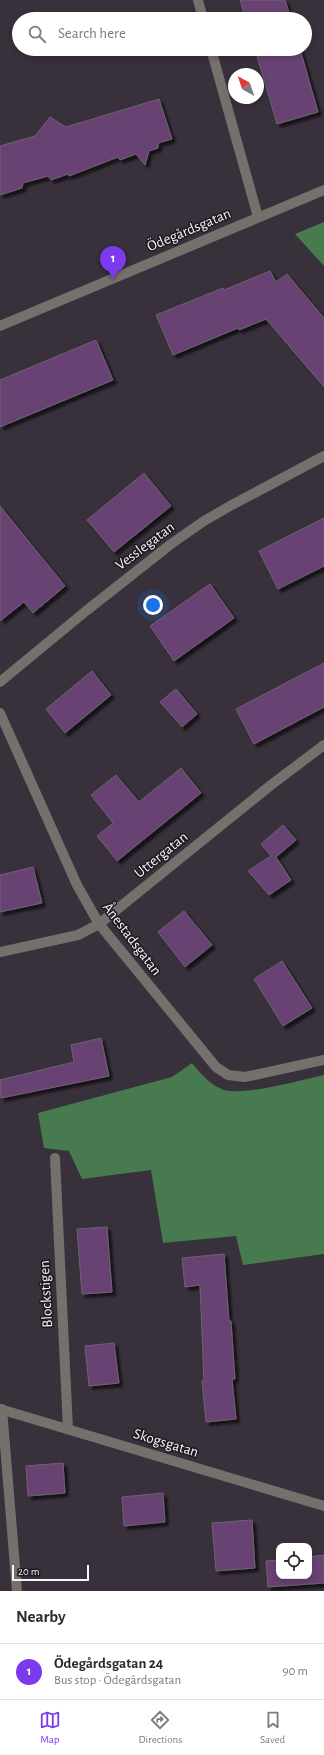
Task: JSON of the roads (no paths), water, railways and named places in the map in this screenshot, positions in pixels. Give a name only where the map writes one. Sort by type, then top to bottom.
[{"type":"street","points":[[198,0],[201,12]]},
{"type":"street","points":[[213,56],[258,217]]},
{"type":"street","name":"Ödegårdsgatan","points":[[0,326],[324,190]]},
{"type":"street","name":"Vesslegatan","points":[[0,682],[86,611],[171,544],[204,521],[230,506],[324,456]]},
{"type":"street","name":"Ånestadsgatan","points":[[0,713],[77,885],[99,924],[205,1056],[216,1067],[228,1075],[245,1077],[324,1060]]},
{"type":"street","name":"Uttergatan","points":[[0,952],[78,935],[99,924],[324,745]]},
{"type":"street","name":"Blockstigen","points":[[55,1158],[68,1429]]},
{"type":"street","points":[[1,1409],[17,1591]]},
{"type":"street","name":"Skogsgatan","points":[[1,1409],[324,1506]]},
{"type":"place","name":"Ödegårdsgatan 24","points":[[113,279]]}]
